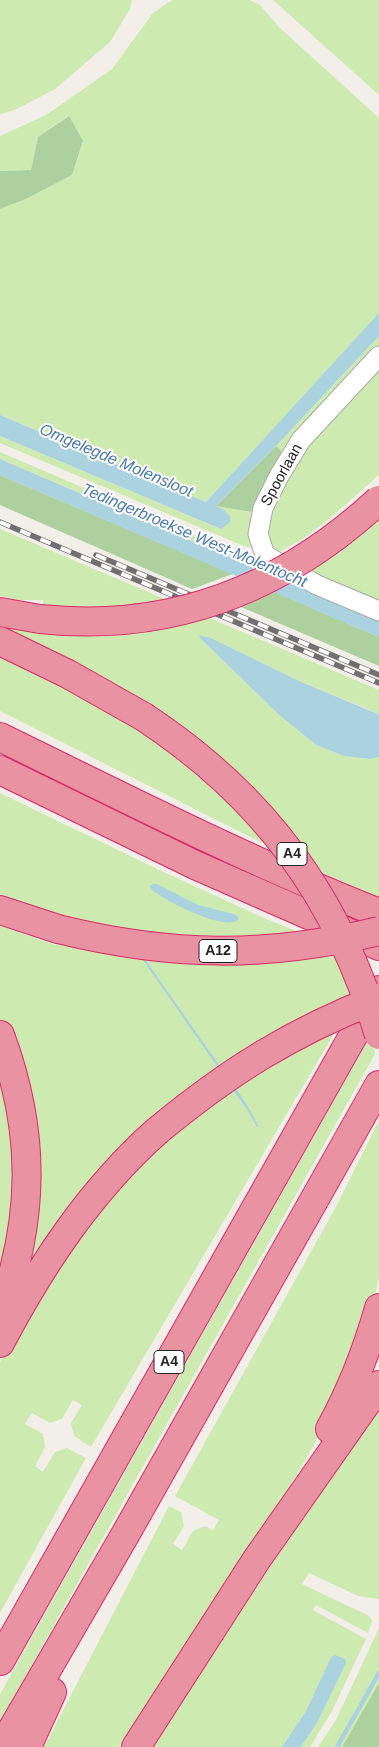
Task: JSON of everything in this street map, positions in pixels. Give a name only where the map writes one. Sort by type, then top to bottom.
[{"type":"highway","points":[[0,612],[40,619],[84,622],[130,619],[173,612],[230,596],[267,580],[304,559],[353,523],[379,500]]},
{"type":"highway","name":"A4","points":[[0,641],[68,674],[144,717],[186,746],[225,779],[259,813],[292,854],[320,896],[344,940],[363,986],[379,1035]]},
{"type":"highway","points":[[0,737],[274,868],[379,913]]},
{"type":"highway","points":[[0,770],[195,865],[379,946]]},
{"type":"highway","name":"A12","points":[[0,910],[58,929],[105,940],[142,946],[202,951],[267,950],[298,947],[379,931]]},
{"type":"highway","name":"A4","points":[[0,1661],[379,990]]},
{"type":"highway","points":[[0,1343],[30,1288],[67,1231],[110,1179],[156,1132],[207,1091],[260,1055],[318,1023],[379,998]]},
{"type":"highway","points":[[0,1035],[12,1068],[22,1109],[27,1182],[21,1241],[13,1277],[0,1315]]},
{"type":"highway","points":[[2,1747],[125,1535],[379,1085]]},
{"type":"highway","points":[[257,1559],[344,1403],[363,1357],[379,1308]]},
{"type":"highway","points":[[136,1747],[257,1559],[379,1384]]},
{"type":"highway","points":[[27,1747],[125,1535]]},
{"type":"street","name":"Spoorlaan","points":[[379,356],[301,440],[279,476],[263,508],[258,534],[265,555],[317,585],[379,611]]},
{"type":"green space","points":[[0,0],[132,0],[130,9],[110,42],[55,89],[15,110],[0,114]]},
{"type":"green space","points":[[172,0],[249,0],[259,4],[279,27],[379,118],[379,314],[206,502],[0,415],[0,209],[26,199],[72,175],[83,142],[68,116],[38,137],[31,170],[0,171],[0,136],[46,115],[112,69],[153,13]]},
{"type":"green space","points":[[273,0],[379,0],[379,95]]},
{"type":"green space","points":[[69,116],[83,141],[72,175],[26,199],[0,209],[0,171],[31,170],[38,137]]},
{"type":"green space","points":[[379,336],[379,348],[285,454],[276,446]]},
{"type":"green space","points":[[379,363],[379,475],[327,521],[301,540],[274,555],[265,533],[269,511],[312,435]]},
{"type":"green space","points":[[0,436],[221,529],[216,506],[251,512],[252,547],[246,547],[0,443]]},
{"type":"green space","points":[[276,446],[285,454],[251,512],[216,506]]},
{"type":"green space","points":[[0,452],[259,563],[252,566],[0,459]]},
{"type":"green space","points":[[0,475],[233,574],[192,589],[0,505]]},
{"type":"green space","points":[[379,516],[379,601],[307,573],[352,540]]},
{"type":"green space","points":[[0,529],[379,690],[379,715],[299,681],[211,638],[199,635],[278,714],[316,745],[344,756],[369,759],[379,757],[379,897],[316,870],[0,711],[0,623],[43,630],[43,600],[18,600],[0,596]]},
{"type":"green space","points":[[275,592],[379,637],[379,666],[241,607]]},
{"type":"green space","points":[[0,793],[264,918],[369,960],[339,1025],[91,1447],[74,1436],[71,1423],[82,1405],[73,1400],[62,1419],[50,1423],[32,1413],[25,1424],[43,1434],[45,1447],[35,1466],[43,1472],[55,1452],[67,1448],[86,1458],[0,1613],[0,1362],[29,1304],[8,1308],[20,1265],[9,1043],[0,1021],[0,926],[56,945],[62,917],[0,897]]},
{"type":"green space","points":[[371,1035],[375,1054],[0,1721],[0,1694]]},
{"type":"green space","points":[[0,1068],[14,1139],[13,1204],[0,1275]]},
{"type":"green space","points":[[379,1120],[379,1276],[373,1305],[339,1398],[306,1459],[250,1550],[119,1747],[44,1747],[169,1506],[181,1512],[184,1526],[173,1544],[182,1550],[193,1531],[205,1526],[213,1530],[219,1520],[175,1496],[337,1205]]},
{"type":"green space","points":[[379,1403],[379,1599],[358,1596],[309,1573],[302,1584],[369,1616],[372,1621],[368,1633],[316,1605],[313,1610],[366,1639],[332,1711],[310,1747],[301,1747],[317,1723],[331,1657],[306,1711],[282,1747],[151,1747]]},
{"type":"green space","points":[[379,1628],[379,1683],[342,1747],[318,1747],[336,1720]]},
{"type":"green space","points":[[379,1683],[379,1747],[342,1747]]},
{"type":"water","points":[[379,313],[379,336],[276,446],[216,506],[230,516],[230,522],[221,529],[0,436],[0,415],[206,502]]},
{"type":"water","points":[[0,459],[379,621],[379,637],[0,475]]},
{"type":"water","points":[[199,635],[211,638],[299,681],[378,714],[379,757],[369,759],[344,756],[316,745],[278,714]]},
{"type":"water","points":[[157,884],[198,905],[234,914],[238,917],[238,920],[231,922],[220,921],[195,913],[169,901],[152,890],[150,886]]},
{"type":"water","points":[[144,958],[246,1103],[259,1127],[257,1127],[248,1111],[143,960]]},
{"type":"water","points":[[335,1655],[345,1659],[346,1663],[317,1723],[301,1747],[282,1747],[306,1711],[331,1657]]},
{"type":"waterway","points":[[337,1747],[379,1673]]},
{"type":"railway","points":[[0,522],[379,683]]},
{"type":"railway","points":[[96,555],[379,675]]},
{"type":"water label","name":"Omgelegde Molensloot","points":[[116,461]]},
{"type":"water label","name":"Tedingerbroekse West-Molentocht","points":[[194,536]]}]
